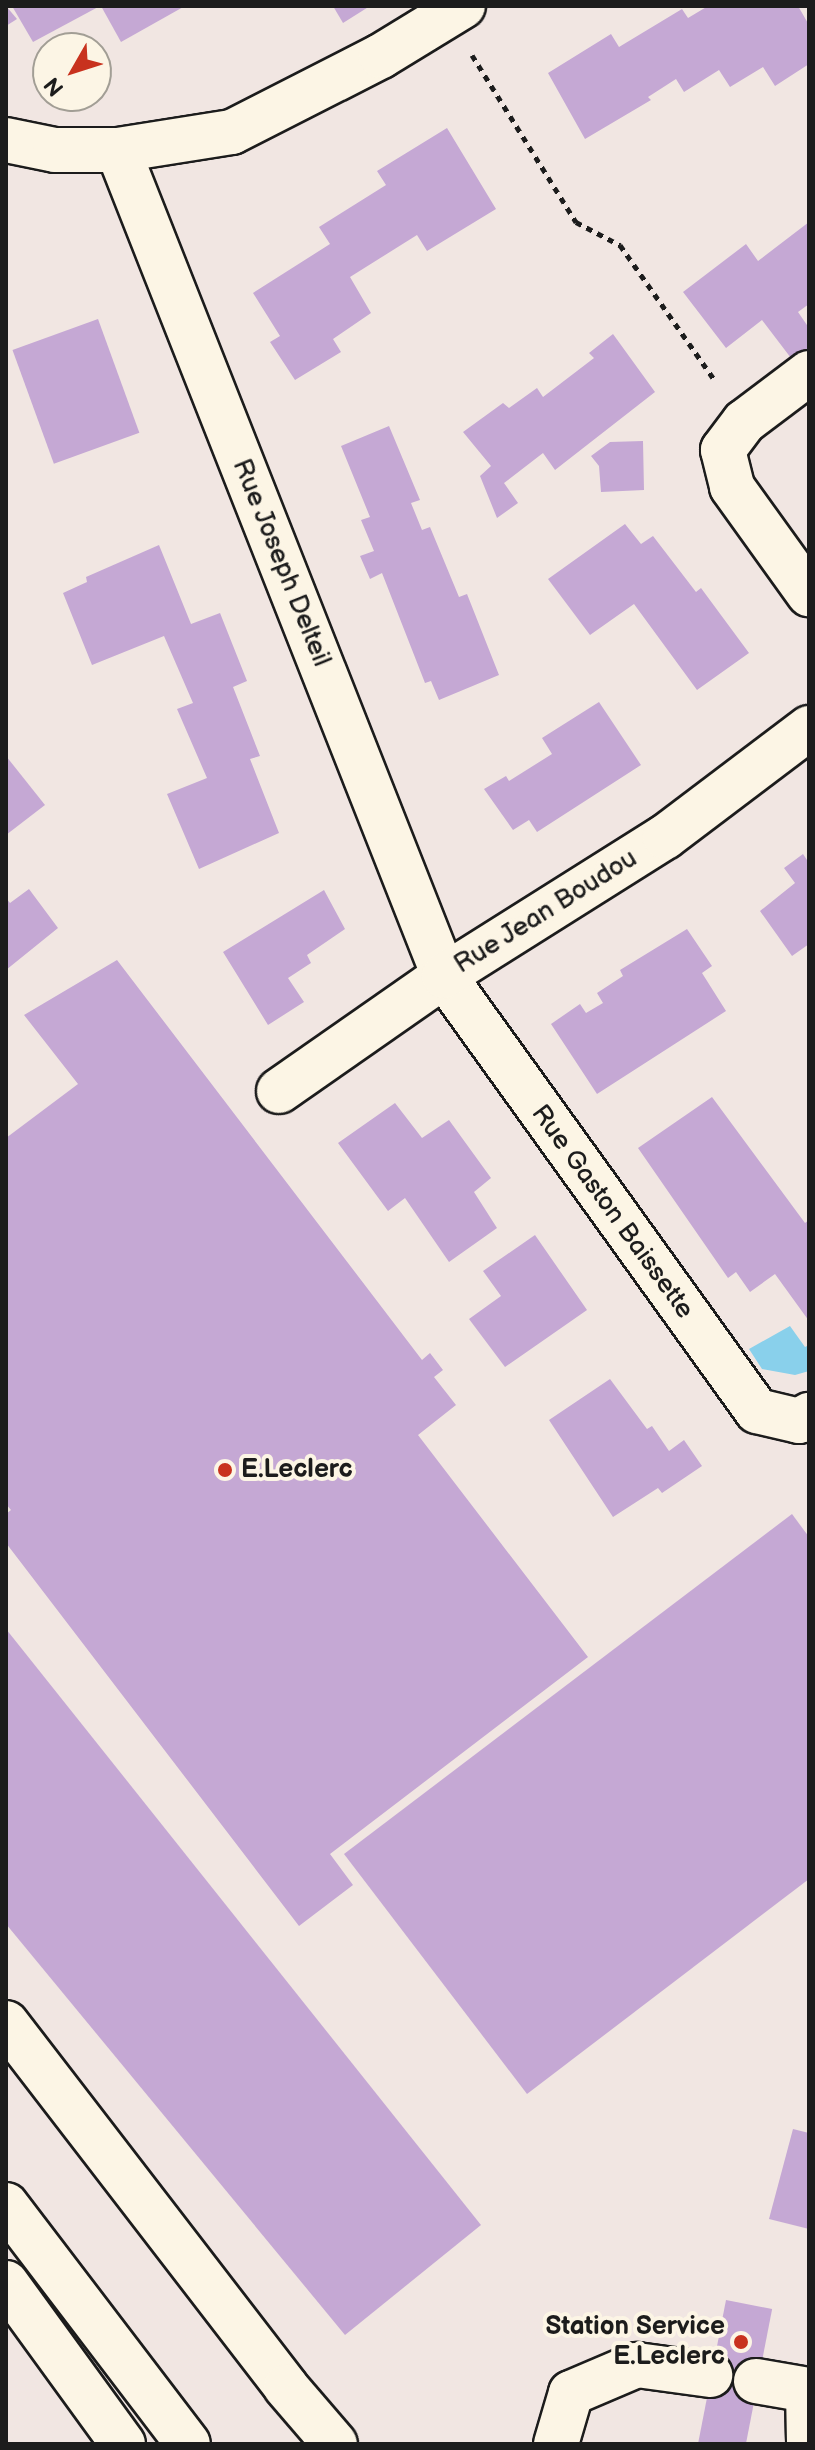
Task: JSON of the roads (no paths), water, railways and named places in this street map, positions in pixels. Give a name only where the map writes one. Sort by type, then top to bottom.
[{"type":"street","points":[[6,140],[55,150],[118,150],[232,132],[381,56],[456,11]]},
{"type":"street","name":"Rue Joseph Delteil","points":[[118,150],[444,976]]},
{"type":"street","points":[[809,373],[744,422],[723,450],[732,487],[809,594]]},
{"type":"street","name":"Rue Jean Boudou","points":[[279,1091],[444,976],[665,837],[809,728]]},
{"type":"street","name":"Rue Gaston Baissette","points":[[444,976],[757,1411],[804,1418]]},
{"type":"street","points":[[6,2023],[286,2387],[335,2444]]},
{"type":"street","points":[[6,2205],[188,2444]]},
{"type":"street","points":[[6,2283],[123,2444]]},
{"type":"street","points":[[556,2444],[571,2393],[637,2365],[710,2375]]},
{"type":"street","points":[[756,2381],[808,2390],[809,2444]]},
{"type":"water","points":[[790,1326],[805,1347],[809,1345],[809,1371],[795,1375],[762,1369],[749,1349]]},
{"type":"place","name":"E.Leclerc","points":[[225,1470]]},
{"type":"place","name":"Station Service E.Leclerc","points":[[741,2342]]}]
